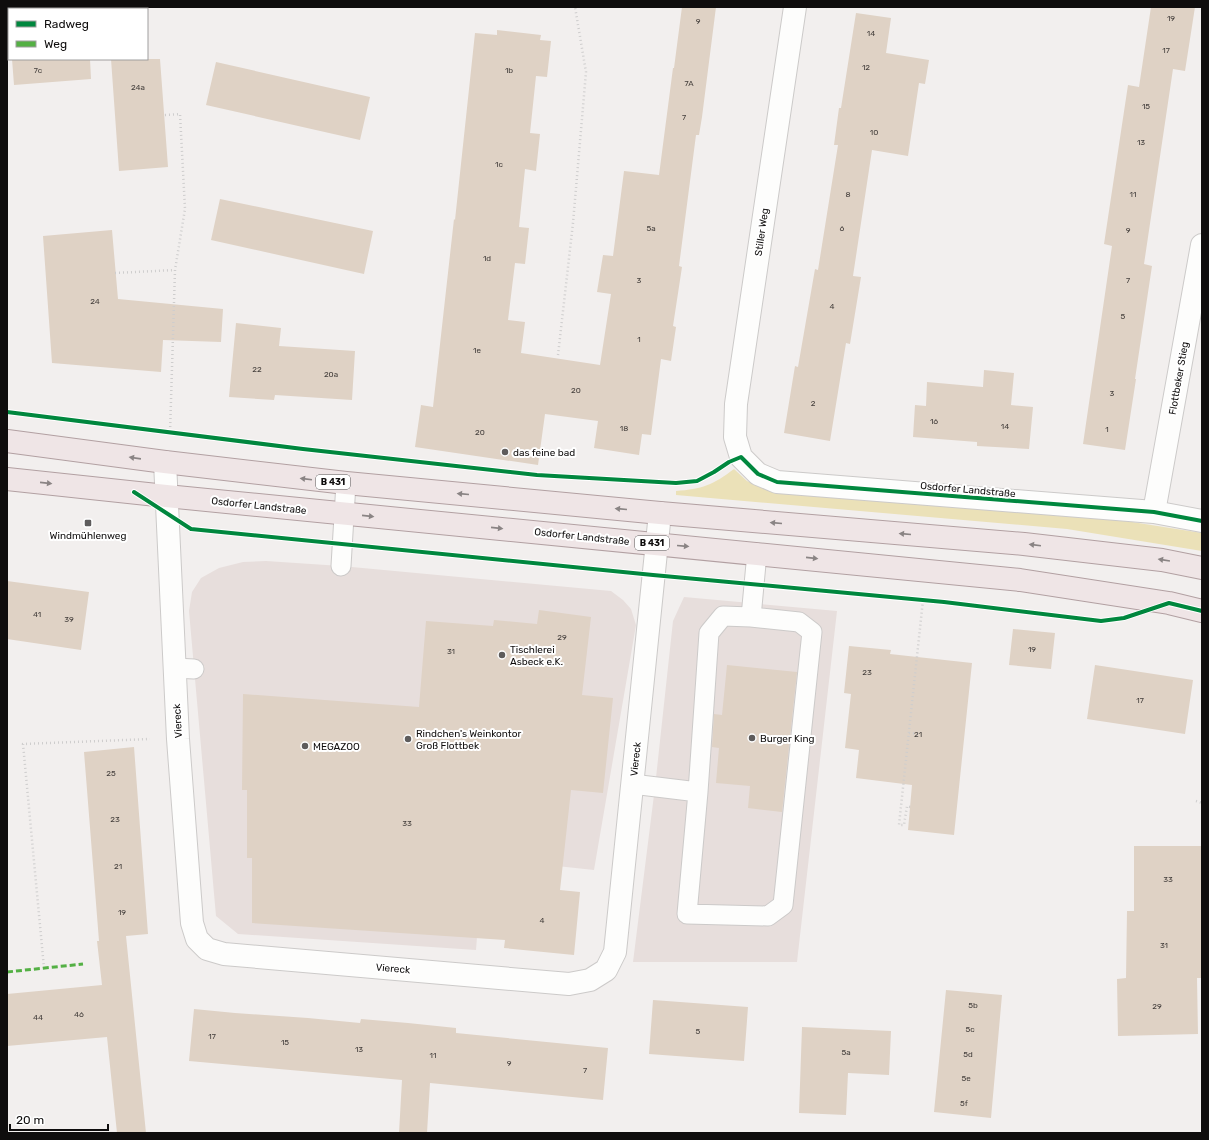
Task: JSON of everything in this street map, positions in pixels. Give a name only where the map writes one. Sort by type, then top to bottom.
[{"type":"main road","name":"B 431","points":[[7,441],[165,462],[346,483],[660,513],[1024,544],[1162,560],[1202,568]]},
{"type":"main road","name":"Osdorfer Landstraße","points":[[7,479],[1020,580],[1169,603],[1202,611]]},
{"type":"street","name":"Stiller Weg","points":[[741,456],[735,437],[736,404],[795,7]]},
{"type":"street","name":"Flottbeker Stieg","points":[[1154,512],[1202,245]]},
{"type":"street","name":"Osdorfer Landstraße","points":[[741,456],[758,474],[777,482],[1154,512],[1202,521]]},
{"type":"street","name":"Viereck","points":[[165,462],[166,496],[184,669],[178,739],[192,923],[197,939],[208,949],[224,954],[570,984],[590,980],[606,970],[615,952],[660,513]]},
{"type":"lane","points":[[341,566],[346,483]]},
{"type":"lane","points":[[751,617],[756,553]]},
{"type":"lane","points":[[723,616],[751,617],[799,622],[812,632],[783,905],[768,916],[687,914],[698,792],[709,633],[723,616]]},
{"type":"lane","points":[[632,784],[698,792]]},
{"type":"path","points":[[558,355],[573,223],[586,72],[575,7]]},
{"type":"path","points":[[165,115],[180,114],[185,209],[174,270],[170,433]]},
{"type":"path","points":[[116,273],[174,270]]},
{"type":"path","points":[[910,807],[907,806],[904,825],[900,825],[923,600]]},
{"type":"path","points":[[909,733],[918,734]]},
{"type":"path","points":[[44,968],[23,744],[178,739]]},
{"type":"path","points":[[1196,801],[1202,804]]},
{"type":"shaded area","points":[[734,469],[747,481],[766,489],[1113,519],[1202,533],[1202,551],[1067,529],[676,495],[676,491],[693,489],[707,485],[720,479]]},
{"type":"shaded area","points":[[266,561],[341,566],[611,591],[623,600],[631,609],[636,625],[594,870],[483,858],[476,950],[238,934],[216,916],[189,611],[192,592],[201,578],[219,568],[243,562]]},
{"type":"shaded area","points":[[684,597],[837,611],[797,962],[633,962],[655,787],[673,621]]},
{"type":"building","points":[[682,7],[716,7],[702,117],[699,135],[696,135],[679,266],[682,267],[673,326],[676,327],[671,361],[661,359],[651,435],[642,434],[639,455],[594,448],[598,421],[545,414],[538,465],[415,447],[421,405],[433,407],[475,33],[497,35],[497,30],[541,35],[540,40],[551,41],[547,77],[536,76],[530,133],[540,134],[536,171],[525,169],[519,227],[529,228],[525,264],[515,263],[508,320],[525,322],[521,353],[600,365],[611,294],[597,292],[603,255],[613,256],[624,171],[659,175]]},
{"type":"building","points":[[1151,7],[1195,7],[1185,71],[1173,69],[1144,264],[1152,266],[1125,450],[1083,444],[1112,246],[1104,244],[1128,85],[1139,87]]},
{"type":"building","points":[[856,13],[891,18],[886,53],[929,60],[925,84],[919,83],[908,156],[872,150],[853,276],[861,277],[850,344],[846,343],[830,441],[784,433],[795,366],[798,367],[815,269],[818,270],[838,145],[834,145],[839,108],[841,108]]},
{"type":"building","points":[[160,59],[168,167],[119,171],[111,60]]},
{"type":"building","points":[[12,60],[90,60],[91,79],[14,85]]},
{"type":"building","points":[[216,62],[370,97],[360,140],[206,105]]},
{"type":"building","points":[[220,199],[373,231],[364,274],[211,240]]},
{"type":"building","points":[[112,230],[118,299],[223,309],[221,342],[163,340],[161,372],[52,363],[43,236]]},
{"type":"building","points":[[236,323],[281,328],[279,346],[355,351],[352,400],[275,395],[274,400],[229,397]]},
{"type":"building","points":[[984,370],[1014,373],[1011,405],[1033,407],[1029,449],[977,446],[977,442],[913,437],[915,405],[926,406],[927,382],[983,387]]},
{"type":"building","points":[[7,581],[89,592],[81,650],[7,639]]},
{"type":"building","points":[[539,610],[591,617],[582,695],[613,698],[603,793],[571,790],[560,890],[580,892],[574,955],[504,948],[505,940],[252,923],[252,858],[247,858],[247,790],[242,790],[243,694],[419,707],[426,621],[493,626],[494,620],[537,624]]},
{"type":"building","points":[[1013,629],[1055,633],[1051,669],[1009,665]]},
{"type":"building","points":[[849,646],[891,650],[890,654],[972,663],[954,835],[908,830],[912,785],[856,778],[859,750],[845,748],[851,694],[844,693]]},
{"type":"building","name":"Burger King","points":[[727,665],[797,672],[782,812],[748,808],[750,786],[716,783],[719,748],[712,747],[714,714],[722,715]]},
{"type":"building","points":[[1095,665],[1193,680],[1185,734],[1087,719]]},
{"type":"building","points":[[134,747],[148,934],[126,936],[146,1133],[117,1133],[107,1037],[7,1046],[7,994],[102,985],[97,941],[99,941],[84,752]]},
{"type":"building","points":[[1134,846],[1202,846],[1202,978],[1197,978],[1198,1034],[1118,1036],[1117,979],[1126,978],[1127,911],[1134,911]]},
{"type":"building","points":[[946,990],[1002,995],[991,1118],[934,1112]]},
{"type":"building","points":[[653,1000],[748,1007],[744,1061],[649,1054]]},
{"type":"building","points":[[194,1009],[360,1023],[361,1019],[408,1023],[456,1028],[456,1033],[608,1048],[603,1100],[430,1083],[427,1133],[399,1133],[402,1080],[189,1061]]},
{"type":"building","points":[[802,1027],[891,1031],[889,1075],[848,1073],[846,1115],[799,1113]]},
{"type":"marked path","points":[[7,972],[83,964]]},
{"type":"cycle path","points":[[7,412],[303,449],[537,475],[676,483],[697,481],[729,462],[741,457],[758,474],[777,482],[1154,512],[1202,521]]},
{"type":"cycle path","points":[[134,492],[191,529],[653,575],[944,602],[1101,621],[1124,618],[1169,603],[1202,611]]},
{"type":"place","name":"das feine bad","points":[[505,452]]},
{"type":"place","name":"Windmühlenweg","points":[[88,523]]},
{"type":"place","name":"Tischlerei Asbeck e.K.","points":[[502,655]]},
{"type":"place","name":"Burger King","points":[[752,738]]},
{"type":"place","name":"Rindchen's Weinkontor Groß Flottbek","points":[[408,739]]},
{"type":"place","name":"MEGAZOO","points":[[305,746]]}]
